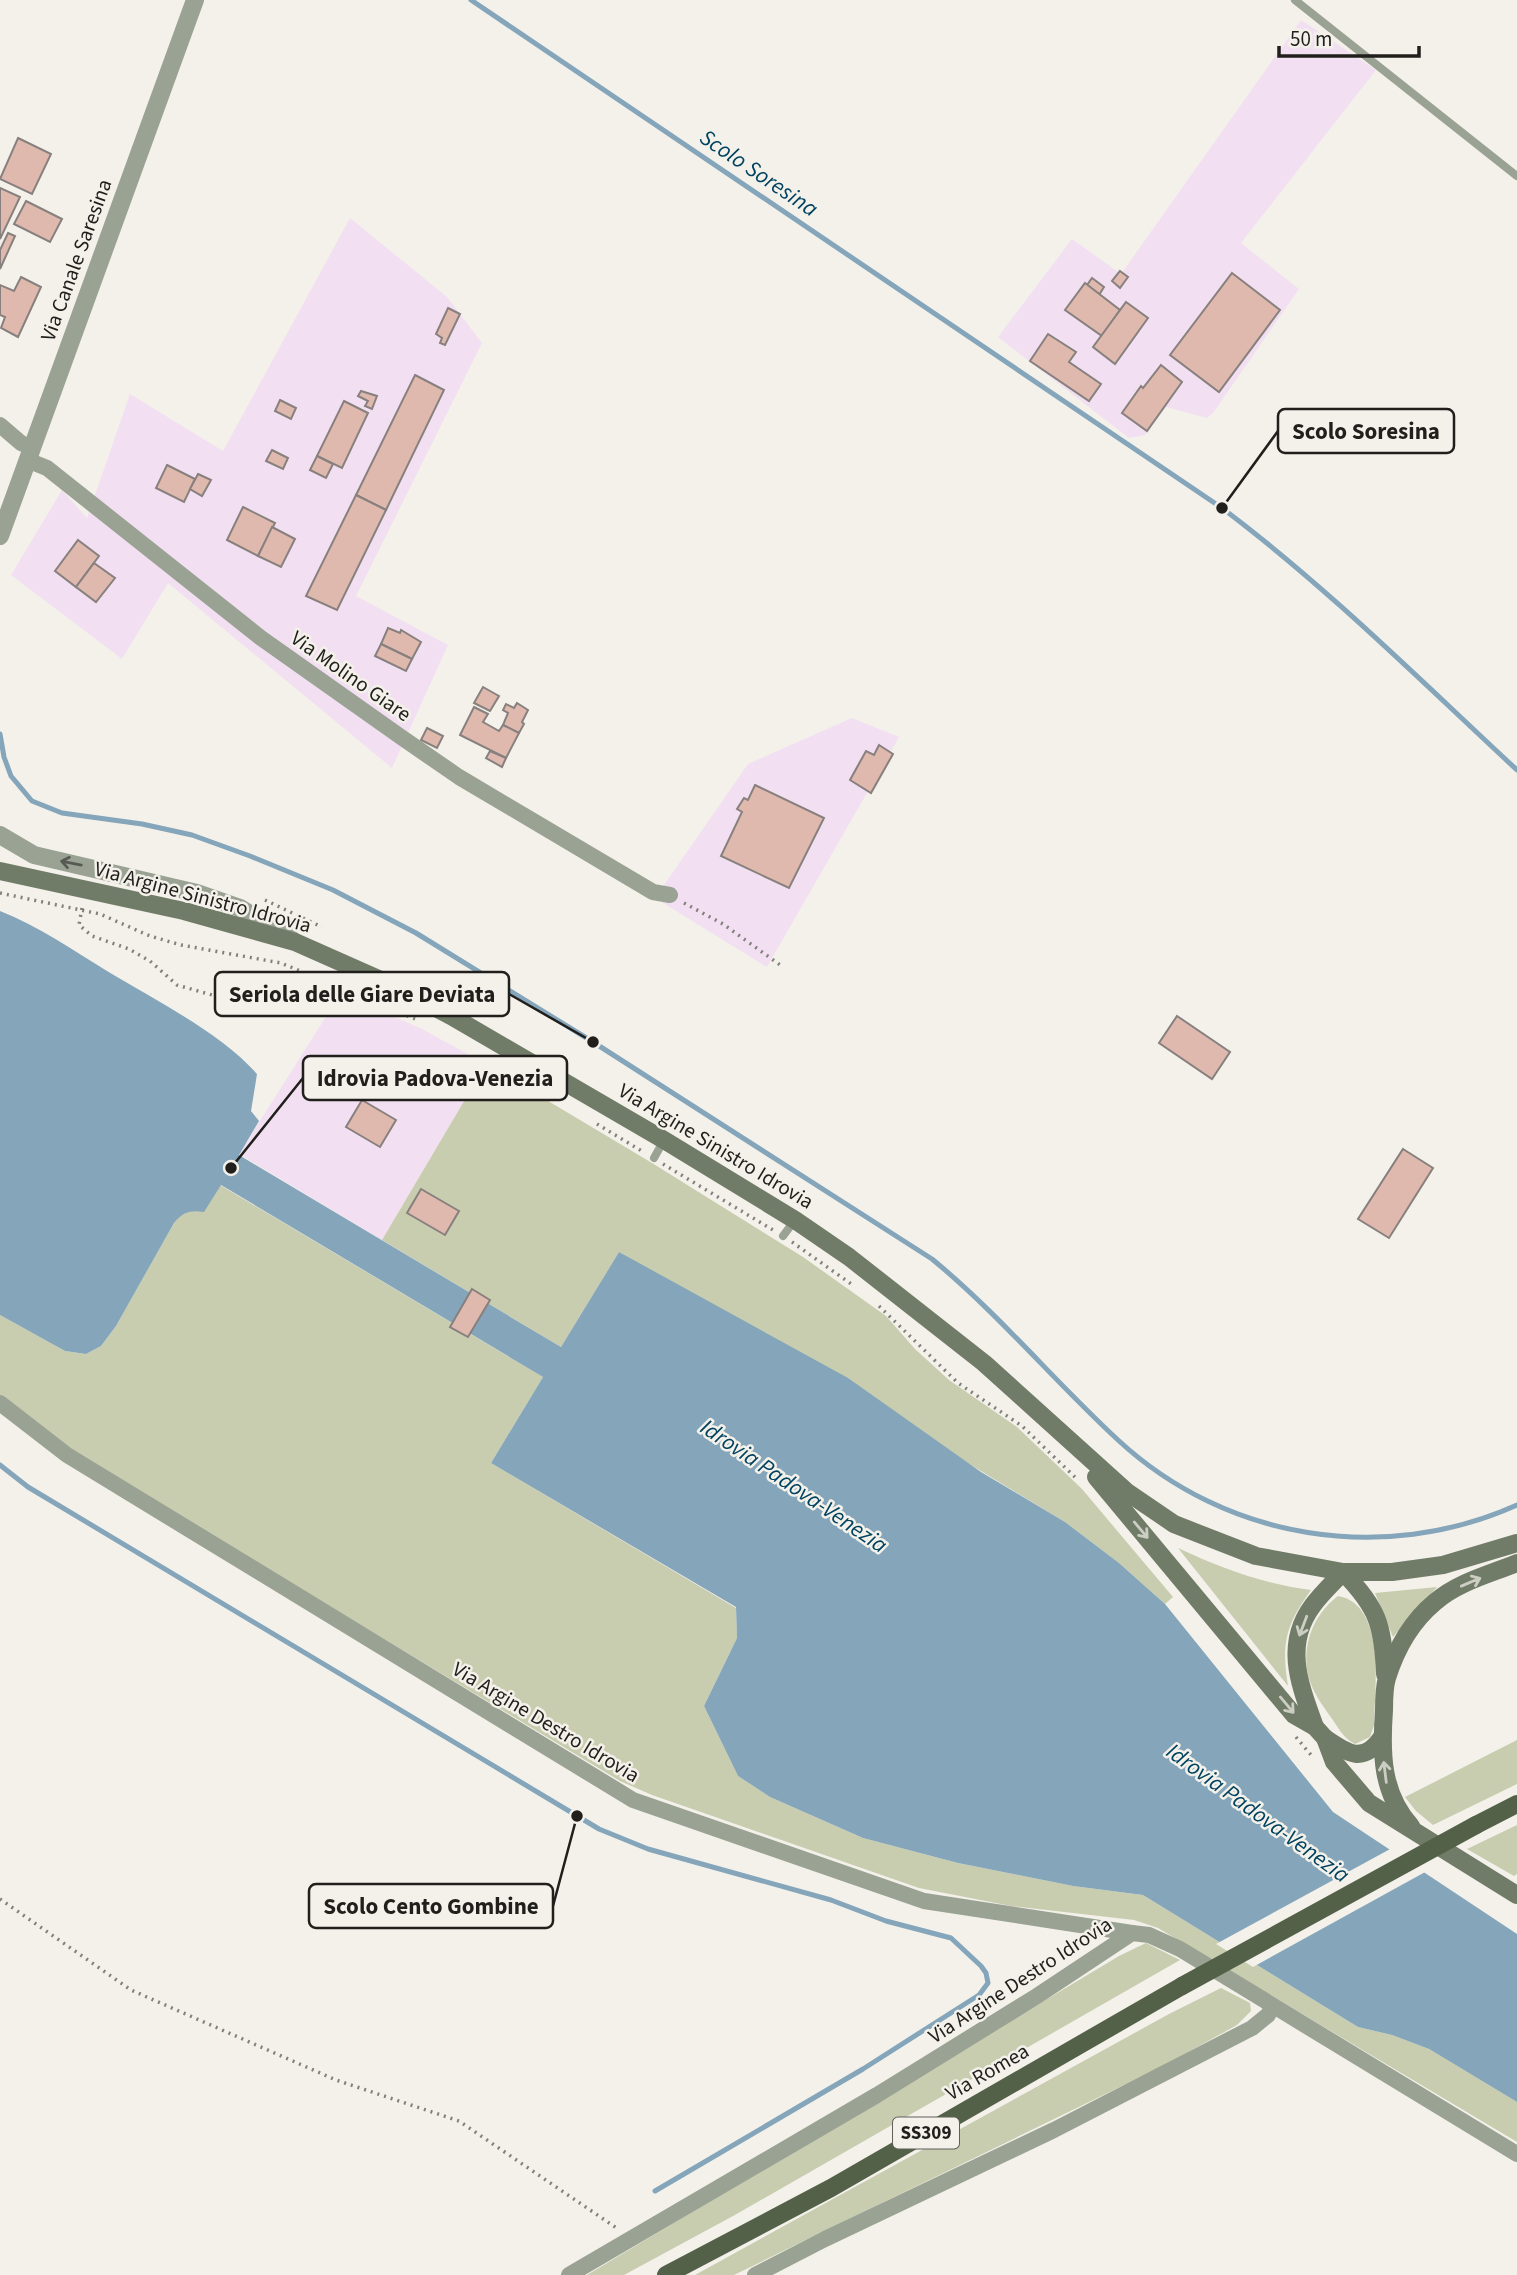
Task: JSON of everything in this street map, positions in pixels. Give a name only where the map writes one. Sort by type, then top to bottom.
[{"type":"main road","name":"Via Argine Sinistro Idrovia","points":[[0,871],[184,911],[295,942],[393,985],[452,1016],[795,1220],[923,1312],[984,1363],[1127,1492],[1174,1524],[1256,1556],[1343,1572]]},
{"type":"main road","points":[[1049,1423],[1294,1714],[1346,1753],[1354,1755],[1369,1751],[1382,1737]]},
{"type":"main road","points":[[1517,1543],[1443,1565],[1392,1572],[1343,1572],[1312,1606],[1297,1642],[1297,1677],[1334,1762],[1357,1791],[1377,1809],[1517,1895]]},
{"type":"main road","points":[[1386,1681],[1401,1643],[1414,1623],[1436,1601],[1460,1586],[1517,1563]]},
{"type":"main road","points":[[1343,1572],[1362,1592],[1376,1613],[1384,1638],[1386,1681],[1382,1737],[1385,1779],[1392,1800],[1415,1831]]},
{"type":"main road","name":"Via Romea","points":[[666,2275],[831,2188],[1182,1986],[1517,1804]]},
{"type":"street","name":"Via Canale Saresina","points":[[0,536],[195,0]]},
{"type":"street","name":"Via Molino Giare","points":[[0,425],[21,443],[29,454],[261,638],[459,777],[653,892],[670,895]]},
{"type":"street","points":[[0,835],[34,855],[197,892],[260,918],[295,942]]},
{"type":"street","name":"Via Argine Destro Idrovia","points":[[0,1404],[66,1455],[633,1800],[925,1901],[1149,1935],[1180,1949],[1517,2154]]},
{"type":"street","name":"Via Argine Destro Idrovia","points":[[569,2275],[877,2095],[1059,1982],[1132,1933]]},
{"type":"street","points":[[755,2275],[1054,2130],[1239,2035],[1268,2015],[1272,2007]]},
{"type":"lane","points":[[1296,0],[1517,176]]},
{"type":"lane","points":[[654,1158],[664,1140]]},
{"type":"lane","points":[[783,1237],[795,1220]]},
{"type":"path","points":[[0,893],[100,914],[170,942],[281,964],[425,1024]]},
{"type":"path","points":[[670,895],[723,924],[783,967]]},
{"type":"path","points":[[82,910],[79,925],[92,936],[129,949],[150,961],[160,973],[177,985],[212,995]]},
{"type":"path","points":[[595,1123],[783,1237],[860,1290]]},
{"type":"path","points":[[870,1297],[958,1383],[1022,1426],[1083,1485]]},
{"type":"path","points":[[1294,1735],[1311,1756]]},
{"type":"path","points":[[0,1899],[131,1990],[336,2080],[459,2121],[621,2232],[628,2241]]},
{"type":"shaded area","points":[[1301,20],[1376,70],[1241,243],[1299,289],[1213,413],[1207,418],[1166,407],[1145,435],[1129,438],[998,337],[1072,239],[1121,274]]},
{"type":"shaded area","points":[[350,218],[447,297],[482,343],[356,596],[448,645],[392,768],[168,583],[122,659],[11,575],[62,490],[87,518],[130,394],[223,451]]},
{"type":"shaded area","points":[[852,718],[899,737],[767,967],[655,898],[748,764]]},
{"type":"shaded area","points":[[341,993],[422,1029],[486,1064],[382,1240],[239,1154]]},
{"type":"green space","points":[[486,1064],[803,1257],[886,1316],[915,1349],[949,1380],[1017,1427],[1082,1489],[1173,1597],[1165,1604],[1119,1563],[1065,1522],[619,1252],[561,1347],[382,1240]]},
{"type":"green space","points":[[220,1185],[543,1377],[491,1463],[736,1608],[737,1638],[704,1706],[738,1776],[770,1797],[863,1838],[958,1863],[1073,1886],[1143,1895],[1358,2027],[1392,2035],[1429,2049],[1517,2102],[1517,2142],[1158,1928],[1134,1920],[1011,1906],[919,1888],[652,1795],[620,1781],[75,1453],[27,1420],[0,1395],[0,1315],[65,1351],[86,1354],[101,1346],[116,1326],[174,1223],[182,1213],[193,1210]]},
{"type":"green space","points":[[1178,1548],[1243,1574],[1276,1584],[1311,1590],[1296,1614],[1288,1635],[1285,1658],[1288,1686]]},
{"type":"green space","points":[[1437,1587],[1393,1637],[1375,1593]]},
{"type":"green space","points":[[1338,1596],[1353,1602],[1364,1614],[1371,1631],[1374,1650],[1374,1725],[1370,1737],[1355,1744],[1344,1735],[1322,1704],[1313,1688],[1306,1660],[1314,1624]]},
{"type":"green space","points":[[1517,1740],[1517,1784],[1433,1825],[1416,1811],[1405,1797]]},
{"type":"green space","points":[[1517,1825],[1517,1874],[1514,1876],[1467,1849]]},
{"type":"green space","points":[[1146,1943],[1180,1960],[733,2216],[624,2275],[587,2275],[1119,1956]]},
{"type":"green space","points":[[1221,1988],[1250,2003],[1251,2011],[1237,2025],[1163,2066],[734,2275],[695,2275],[1169,2014]]},
{"type":"water","points":[[0,911],[42,931],[187,1018],[225,1045],[257,1074],[251,1111],[259,1121],[239,1155],[561,1347],[619,1252],[848,1378],[981,1472],[1065,1522],[1119,1563],[1165,1604],[1333,1812],[1517,1934],[1517,2102],[1429,2049],[1392,2035],[1358,2027],[1143,1895],[1073,1886],[958,1863],[863,1838],[770,1797],[738,1776],[704,1706],[737,1638],[736,1607],[491,1463],[543,1377],[221,1185],[204,1212],[187,1213],[174,1223],[116,1326],[101,1346],[86,1354],[65,1351],[0,1315]]},
{"type":"pier","points":[[1392,1848],[1427,1871],[1253,1967],[1216,1944]]},
{"type":"building","points":[[18,138],[51,154],[32,194],[0,179]]},
{"type":"building","points":[[0,188],[20,197],[0,239]]},
{"type":"building","points":[[26,201],[62,219],[50,242],[14,224]]},
{"type":"building","points":[[8,233],[15,236],[0,269],[0,250]]},
{"type":"building","points":[[1120,271],[1128,277],[1120,288],[1112,281]]},
{"type":"building","points":[[1232,273],[1280,310],[1219,392],[1170,355]]},
{"type":"building","points":[[21,277],[41,287],[18,337],[1,328],[5,317],[0,315],[0,285],[14,291]]},
{"type":"building","points":[[1092,278],[1104,287],[1099,295],[1087,285]]},
{"type":"building","points":[[1085,283],[1120,310],[1102,336],[1065,310]]},
{"type":"building","points":[[1126,302],[1148,318],[1115,364],[1093,347]]},
{"type":"building","points":[[448,308],[460,314],[445,345],[440,343],[442,338],[436,334]]},
{"type":"building","points":[[1048,334],[1076,352],[1069,362],[1101,384],[1089,401],[1030,361]]},
{"type":"building","points":[[1161,365],[1182,382],[1147,431],[1122,413],[1141,386],[1143,388]]},
{"type":"building","points":[[415,375],[444,390],[386,510],[356,495]]},
{"type":"building","points":[[361,391],[377,396],[372,409],[365,406],[368,401],[358,396]]},
{"type":"building","points":[[280,400],[296,408],[291,419],[275,411]]},
{"type":"building","points":[[344,401],[368,413],[342,468],[317,456]]},
{"type":"building","points":[[272,450],[288,458],[283,469],[266,461]]},
{"type":"building","points":[[317,456],[333,464],[326,478],[310,470]]},
{"type":"building","points":[[167,465],[195,479],[184,502],[156,488]]},
{"type":"building","points":[[198,474],[211,480],[202,496],[190,489]]},
{"type":"building","points":[[356,495],[386,510],[337,610],[306,596]]},
{"type":"building","points":[[243,507],[275,523],[258,556],[227,540]]},
{"type":"building","points":[[272,527],[295,539],[281,567],[258,556]]},
{"type":"building","points":[[78,540],[99,556],[76,587],[55,571]]},
{"type":"building","points":[[94,563],[115,578],[96,602],[76,587]]},
{"type":"building","points":[[388,628],[400,633],[401,630],[421,642],[412,659],[381,644]]},
{"type":"building","points":[[381,644],[412,659],[406,671],[375,656]]},
{"type":"building","points":[[483,687],[499,696],[490,711],[474,703]]},
{"type":"building","points":[[517,703],[528,710],[519,733],[503,725],[508,713],[503,710],[506,704],[514,708]]},
{"type":"building","points":[[474,707],[488,714],[483,722],[499,731],[503,725],[519,733],[506,758],[460,735]]},
{"type":"building","points":[[427,728],[443,736],[437,748],[421,740]]},
{"type":"building","points":[[879,745],[893,754],[871,793],[850,780],[866,751],[874,755]]},
{"type":"building","points":[[490,751],[506,758],[502,767],[486,758]]},
{"type":"building","points":[[755,785],[824,818],[789,888],[721,856],[742,812],[737,809],[744,798],[748,800]]},
{"type":"building","points":[[1177,1016],[1230,1052],[1212,1079],[1159,1043]]},
{"type":"building","points":[[362,1100],[396,1120],[380,1147],[346,1127]]},
{"type":"building","points":[[1403,1149],[1433,1168],[1389,1238],[1358,1219]]},
{"type":"building","points":[[421,1189],[459,1211],[445,1235],[407,1213]]},
{"type":"building","points":[[472,1289],[490,1300],[468,1337],[450,1327]]},
{"type":"waterway","name":"Scolo Soresina","points":[[471,0],[1222,508],[1336,602],[1517,770]]},
{"type":"waterway","points":[[0,734],[11,776],[32,801],[62,813],[142,824],[192,835],[333,890],[416,933],[593,1042],[932,1259],[980,1302],[1118,1440],[1161,1474],[1207,1501],[1256,1520],[1308,1532],[1360,1537],[1413,1534],[1466,1524],[1517,1505]]},
{"type":"waterway","points":[[0,1465],[28,1487],[599,1829],[648,1849],[831,1900],[886,1921],[951,1938],[986,1973],[988,1983],[979,1995],[863,2069],[655,2191]]},
{"type":"place","name":"Scolo Soresina","points":[[1222,508]]},
{"type":"place","name":"Seriola delle Giare Deviata","points":[[593,1042]]},
{"type":"place","name":"Idrovia Padova-Venezia","points":[[231,1168]]},
{"type":"place","name":"Scolo Cento Gombine","points":[[577,1816]]}]
